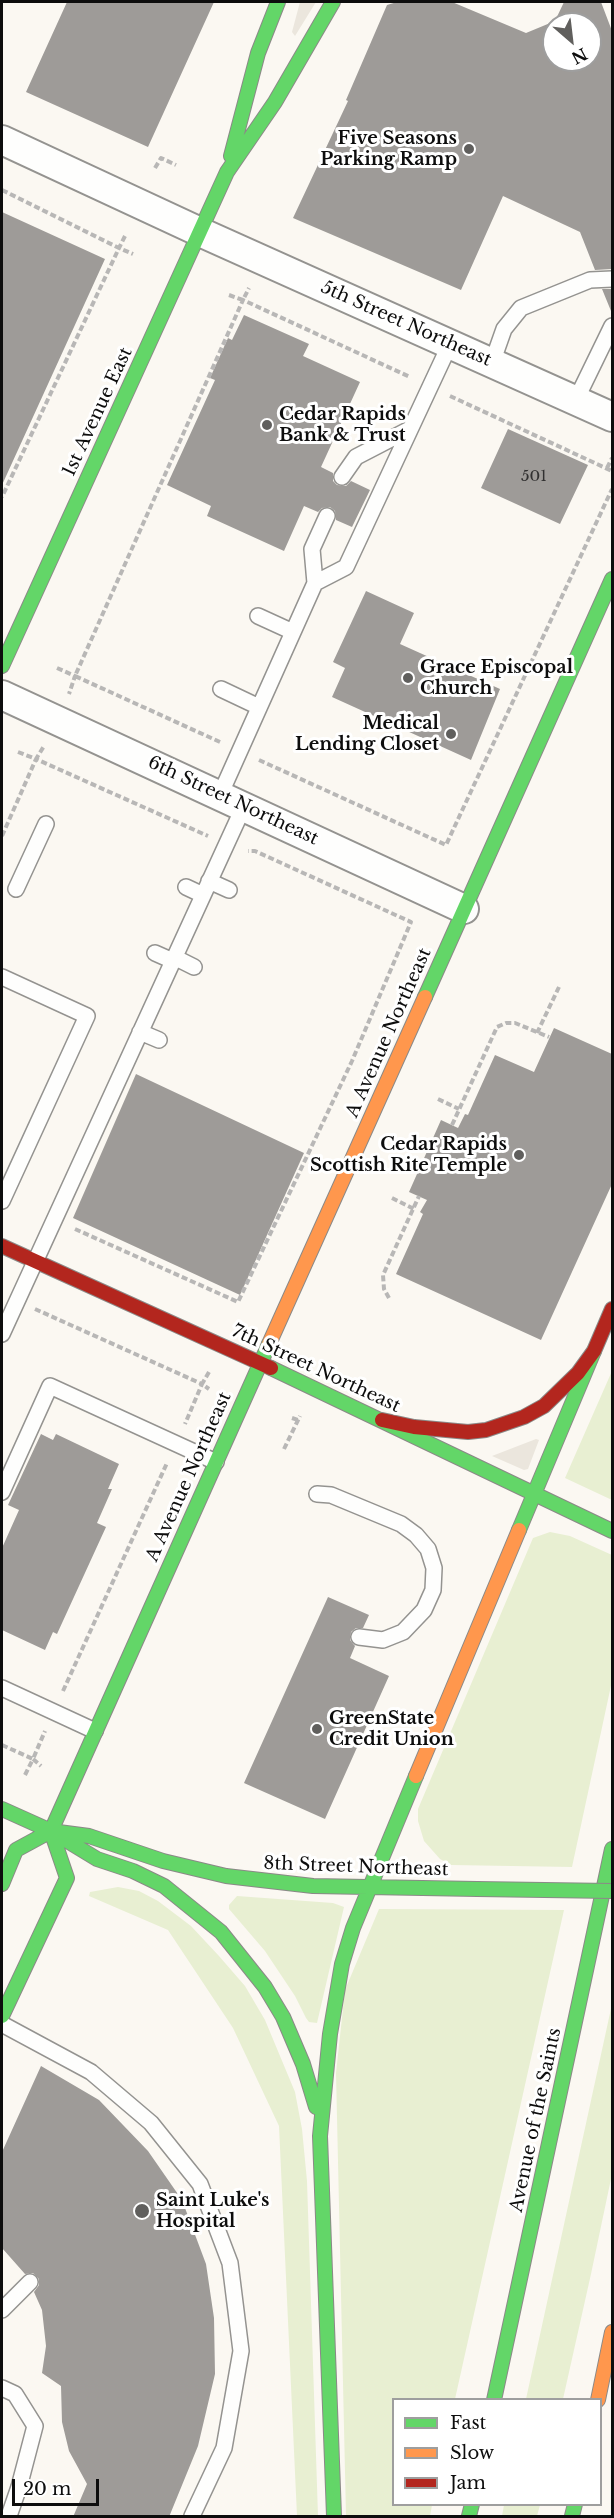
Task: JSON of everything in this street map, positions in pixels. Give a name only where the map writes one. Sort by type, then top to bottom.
[{"type":"main road","name":"1st Avenue East","points":[[2,666],[227,172],[258,53],[278,2]]},
{"type":"main road","name":"1st Avenue East","points":[[227,172],[275,102],[333,2]]},
{"type":"main road","name":"A Avenue Northeast","points":[[51,1831],[612,579]]},
{"type":"main road","name":"7th Street Northeast","points":[[2,1246],[261,1363],[612,1531]]},
{"type":"main road","points":[[320,2136],[330,2034],[342,1964],[353,1928],[612,1310]]},
{"type":"main road","points":[[382,1420],[414,1427],[468,1432],[486,1430],[505,1424],[544,1406],[578,1373],[594,1351]]},
{"type":"main road","name":"8th Street Northeast","points":[[2,1809],[51,1831],[89,1836],[163,1861],[266,1883],[370,1888],[612,1890]]},
{"type":"main road","points":[[2,1884],[16,1850],[51,1831]]},
{"type":"main road","points":[[2,2016],[67,1878],[51,1831]]},
{"type":"main road","points":[[51,1831],[97,1859],[134,1871],[164,1886],[221,1932],[265,1987],[293,2038],[314,2099],[320,2136],[334,2517]]},
{"type":"main road","name":"Avenue of the Saints","points":[[494,2398],[612,1849]]},
{"type":"main road","points":[[598,2398],[612,2332]]},
{"type":"street","name":"5th Street Northeast","points":[[2,140],[200,232],[612,417]]},
{"type":"street","name":"6th Street Northeast","points":[[2,694],[465,909]]},
{"type":"lane","points":[[492,363],[504,328],[521,308],[590,280],[612,279]]},
{"type":"lane","points":[[576,400],[612,326]]},
{"type":"lane","points":[[315,583],[346,567],[450,344]]},
{"type":"lane","points":[[342,477],[356,457],[410,429]]},
{"type":"lane","points":[[2,1334],[226,844],[232,801],[259,707],[315,583],[312,549],[327,516]]},
{"type":"lane","points":[[258,616],[293,632]]},
{"type":"lane","points":[[221,689],[259,707]]},
{"type":"lane","points":[[16,889],[46,824]]},
{"type":"lane","points":[[186,887],[229,890]]},
{"type":"lane","points":[[155,953],[194,967]]},
{"type":"lane","points":[[2,977],[87,1016],[2,1201]]},
{"type":"lane","points":[[140,1032],[159,1040]]},
{"type":"lane","points":[[2,1492],[50,1386],[216,1462]]},
{"type":"lane","points":[[317,1494],[331,1495],[401,1524],[416,1535],[428,1549],[435,1568],[433,1590],[424,1610],[403,1632],[383,1640],[359,1637]]},
{"type":"lane","points":[[2,1688],[95,1731]]},
{"type":"lane","points":[[2,2024],[91,2072],[151,2123],[200,2184],[230,2263],[241,2351],[224,2448],[192,2517]]},
{"type":"lane","points":[[2,2310],[30,2282]]},
{"type":"lane","points":[[2,2388],[15,2394],[35,2426],[9,2517]]},
{"type":"path","points":[[155,168],[161,158],[176,165]]},
{"type":"path","points":[[2,190],[133,254]]},
{"type":"path","points":[[2,497],[125,236]]},
{"type":"path","points":[[229,295],[243,300],[249,288]]},
{"type":"path","points":[[607,468],[612,458]]},
{"type":"path","points":[[57,669],[75,676],[69,694]]},
{"type":"path","points":[[2,836],[36,759],[45,745]]},
{"type":"path","points":[[18,752],[240,850],[255,851],[411,922],[352,1061],[238,1302],[54,1220]]},
{"type":"path","points":[[537,1033],[559,987]]},
{"type":"path","points":[[452,1125],[497,1027],[506,1023],[515,1023],[549,1037]]},
{"type":"path","points":[[438,1099],[459,1109]]},
{"type":"path","points":[[389,1298],[384,1289],[384,1275],[419,1197]]},
{"type":"path","points":[[392,1198],[414,1209]]},
{"type":"path","points":[[16,1301],[209,1389]]},
{"type":"path","points":[[26,1775],[209,1371]]},
{"type":"path","points":[[284,1449],[299,1418],[292,1418]]},
{"type":"path","points":[[2,1745],[33,1759],[41,1766]]},
{"type":"green space","points":[[612,1371],[612,1500],[565,1478]]},
{"type":"green space","points":[[550,1532],[570,1536],[612,1555],[612,1681],[572,1867],[451,1865],[440,1859],[424,1841],[418,1821],[418,1809],[533,1538]]},
{"type":"green space","points":[[118,1887],[139,1891],[158,1901],[191,1926],[245,1986],[265,2020],[295,2092],[302,2129],[307,2181],[318,2516],[297,2516],[279,2126],[233,2028],[168,1930],[89,1896],[90,1892]]},
{"type":"green space","points":[[237,1896],[333,1903],[344,1907],[317,2023],[309,2022],[265,1951],[229,1909],[229,1905]]},
{"type":"green space","points":[[379,1909],[564,1910],[455,2398],[392,2398],[392,2506],[432,2506],[430,2516],[346,2516],[336,2073],[345,1990]]},
{"type":"green space","points":[[612,2004],[612,2174],[591,2274],[563,2398],[526,2398]]},
{"type":"green space","points":[[504,2506],[540,2506],[537,2516],[502,2516]]},
{"type":"shaded area","points":[[300,2],[316,2],[295,36],[292,32]]},
{"type":"shaded area","points":[[536,1439],[539,1440],[528,1469],[524,1470],[492,1456]]},
{"type":"building","points":[[67,2],[214,2],[148,147],[26,92]]},
{"type":"building","name":"Five Seasons Parking Ramp","points":[[397,2],[452,2],[526,33],[542,26],[542,72],[602,72],[602,12],[559,12],[564,2],[601,2],[612,31],[612,269],[595,270],[580,232],[503,196],[461,290],[293,218],[348,101],[346,100],[387,5]]},
{"type":"building","points":[[2,212],[105,259],[2,485]]},
{"type":"building","points":[[602,289],[612,289],[612,311],[611,311]]},
{"type":"building","name":"Cedar Rapids Bank & Trust","points":[[244,315],[309,344],[303,356],[360,382],[321,467],[333,473],[333,481],[337,485],[346,486],[351,481],[370,490],[352,527],[336,520],[335,511],[330,507],[322,508],[318,512],[304,506],[284,551],[207,516],[211,506],[167,485],[215,380],[210,378],[228,338],[232,340]]},
{"type":"building","points":[[508,429],[588,465],[560,524],[481,488]]},
{"type":"building","name":"Grace Episcopal Church","points":[[366,591],[414,613],[400,644],[500,689],[471,760],[332,697],[345,668],[333,662]]},
{"type":"building","name":"Cedar Rapids Scottish Rite Temple","points":[[554,1028],[612,1054],[612,1184],[541,1340],[396,1274],[423,1214],[420,1212],[427,1200],[409,1192],[441,1120],[458,1128],[465,1114],[468,1115],[495,1055],[534,1072]]},
{"type":"building","points":[[136,1074],[304,1153],[240,1295],[73,1218]]},
{"type":"building","points":[[41,1434],[53,1440],[56,1434],[119,1464],[108,1489],[112,1489],[97,1523],[106,1527],[57,1634],[53,1632],[45,1650],[2,1630],[2,1548],[19,1510],[8,1505]]},
{"type":"building","name":"GreenState Credit Union","points":[[328,1597],[369,1615],[363,1628],[356,1628],[351,1632],[350,1640],[355,1646],[350,1658],[389,1676],[325,1819],[244,1783]]},
{"type":"building","points":[[41,2066],[99,2100],[148,2151],[182,2200],[206,2264],[214,2318],[215,2374],[198,2446],[169,2517],[73,2517],[87,2484],[69,2451],[62,2422],[61,2386],[42,2373],[46,2346],[42,2310],[34,2292],[39,2285],[39,2279],[33,2273],[25,2274],[2,2248],[2,2152]]},
{"type":"traffic: fast","points":[[231,156],[258,53],[278,2]]},
{"type":"traffic: fast","points":[[2,666],[227,172],[275,102],[333,2]]},
{"type":"traffic: fast","points":[[425,997],[612,579]]},
{"type":"traffic: fast","points":[[2,1884],[16,1850],[51,1831],[269,1344]]},
{"type":"traffic: fast","points":[[519,1530],[594,1351]]},
{"type":"traffic: fast","points":[[271,1368],[612,1531]]},
{"type":"traffic: fast","points":[[334,2516],[320,2136],[330,2034],[342,1964],[353,1928],[416,1776]]},
{"type":"traffic: fast","points":[[2,1809],[51,1831],[89,1836],[163,1861],[226,1876],[313,1886],[477,1889]]},
{"type":"traffic: fast","points":[[2,2016],[67,1878],[51,1831]]},
{"type":"traffic: fast","points":[[51,1831],[97,1859],[133,1871],[164,1886],[221,1932],[265,1987],[283,2017],[303,2064],[316,2107]]},
{"type":"traffic: fast","points":[[494,2398],[612,1849]]},
{"type":"traffic: fast","points":[[477,1889],[612,1891]]},
{"type":"traffic: fast","points":[[469,2516],[472,2506]]},
{"type":"traffic: fast","points":[[572,2516],[574,2506]]},
{"type":"traffic: slow","points":[[269,1344],[425,997]]},
{"type":"traffic: slow","points":[[416,1776],[519,1530]]},
{"type":"traffic: slow","points":[[598,2398],[612,2332]]},
{"type":"traffic: jam","points":[[2,1246],[271,1368]]},
{"type":"traffic: jam","points":[[382,1420],[414,1427],[468,1432],[486,1430],[524,1417],[544,1406],[578,1373],[594,1351],[612,1309]]},
{"type":"place","name":"Five Seasons Parking Ramp","points":[[469,149]]},
{"type":"place","name":"Cedar Rapids Bank & Trust","points":[[267,425]]},
{"type":"place","name":"Grace Episcopal Church","points":[[408,678]]},
{"type":"place","name":"Medical Lending Closet","points":[[451,734]]},
{"type":"place","name":"Cedar Rapids Scottish Rite Temple","points":[[519,1155]]},
{"type":"place","name":"GreenState Credit Union","points":[[317,1729]]},
{"type":"place","name":"Saint Luke's Hospital","points":[[142,2211]]}]
